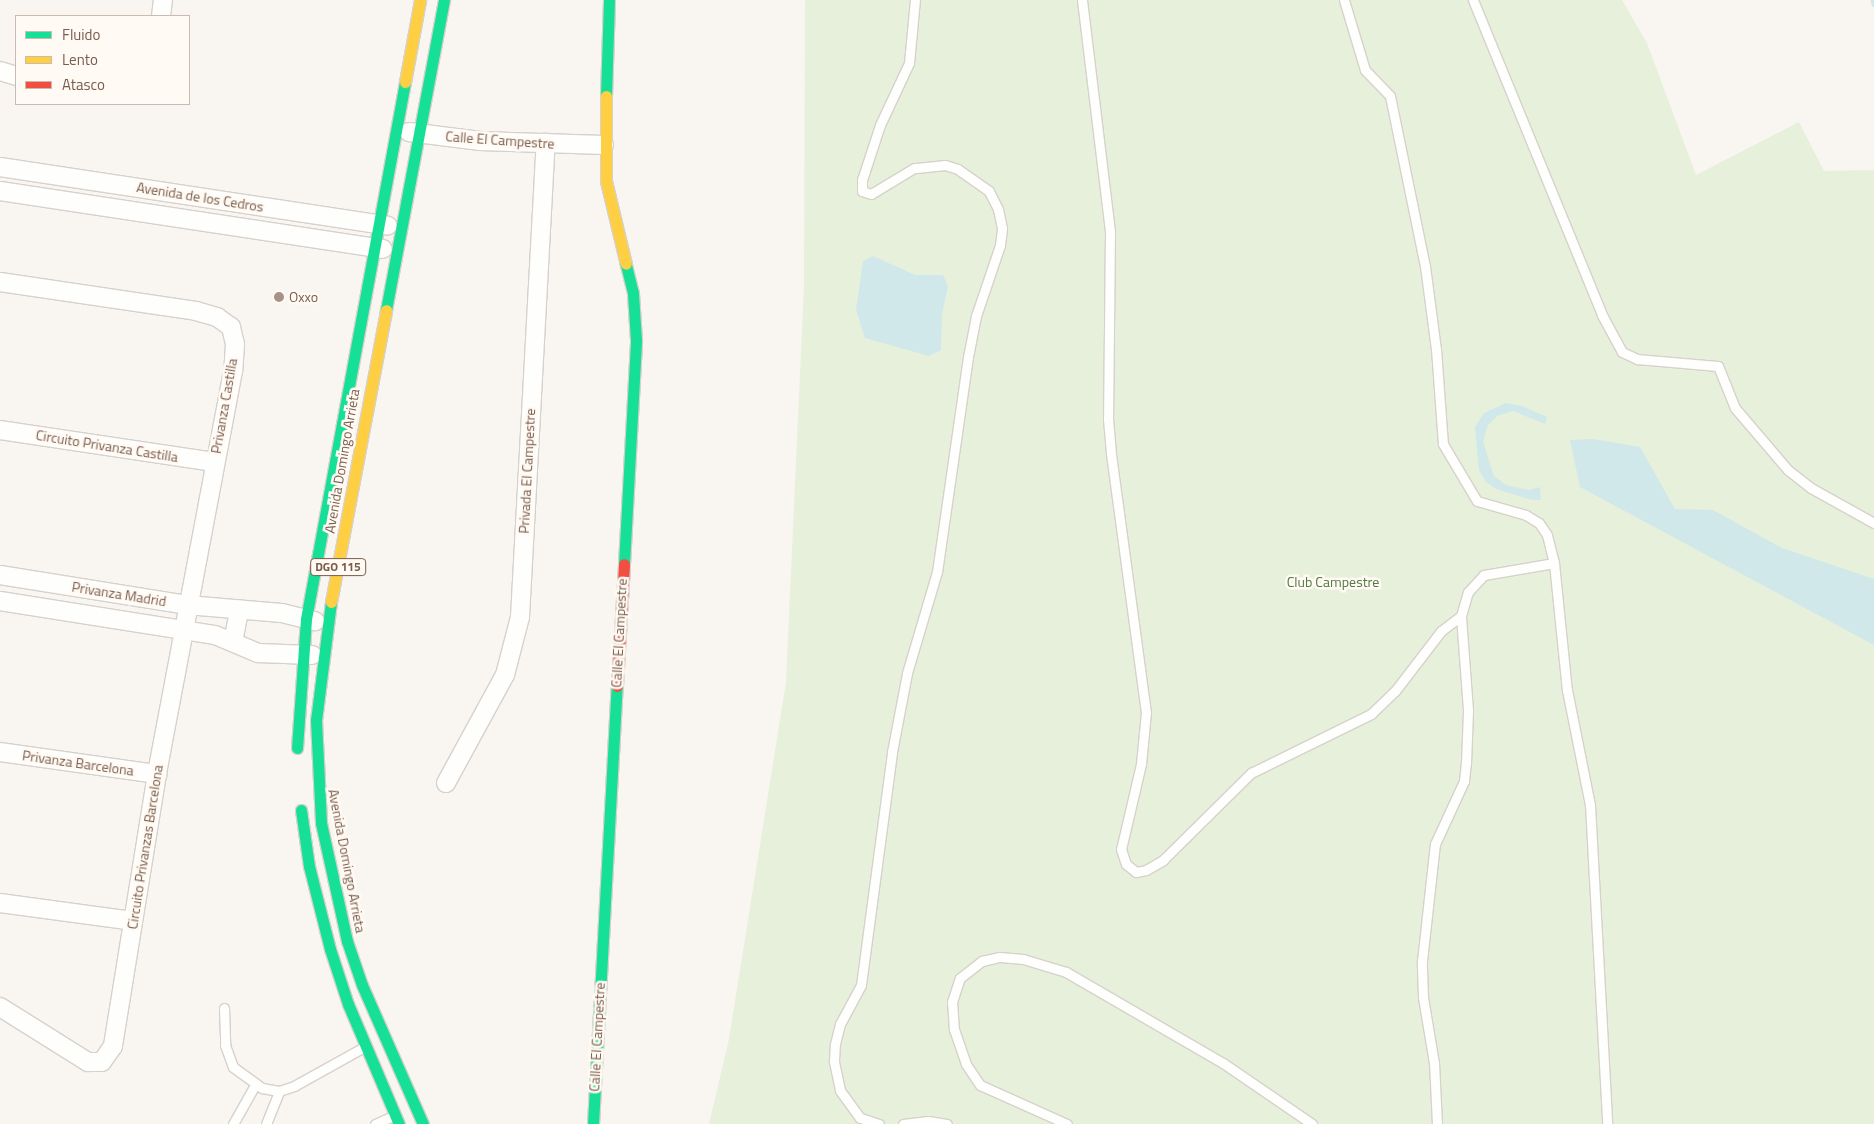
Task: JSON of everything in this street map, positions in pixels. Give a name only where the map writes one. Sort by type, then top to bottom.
[{"type":"main road","name":"Avenida Domingo Arrieta","points":[[297,756],[301,655],[306,619],[420,0]]},
{"type":"main road","name":"Avenida Domingo Arrieta","points":[[423,1124],[362,985],[334,891],[321,823],[315,756],[322,656],[327,625],[444,0]]},
{"type":"main road","name":"Calle El Campestre","points":[[592,1124],[636,340],[633,293],[609,198],[604,146],[609,0]]},
{"type":"main road","points":[[300,802],[317,905],[348,1004],[397,1119]]},
{"type":"street","points":[[161,15],[163,0]]},
{"type":"street","points":[[0,70],[15,76]]},
{"type":"street","name":"Calle El Campestre","points":[[396,129],[419,134],[480,141],[604,146]]},
{"type":"street","name":"Privada El Campestre","points":[[446,783],[505,675],[516,644],[520,617],[546,143]]},
{"type":"street","name":"Avenida de los Cedros","points":[[0,167],[401,228]]},
{"type":"street","name":"Avenida de los Cedros","points":[[0,191],[396,250]]},
{"type":"street","name":"Privanza Castilla","points":[[0,282],[196,311],[217,317],[231,327],[235,344],[232,371],[183,629]]},
{"type":"street","name":"Circuito Privanza Castilla","points":[[0,430],[214,462]]},
{"type":"street","name":"Privanza Madrid","points":[[0,575],[187,605],[282,613],[327,625]]},
{"type":"street","name":"Privanza Madrid","points":[[0,601],[183,629],[233,642],[258,653],[322,656]]},
{"type":"street","points":[[233,642],[239,610]]},
{"type":"street","name":"Circuito Privanzas Barcelona","points":[[0,1007],[77,1057],[88,1062],[102,1062],[109,1056],[116,1036],[157,774],[183,629]]},
{"type":"street","name":"Privanza Barcelona","points":[[0,752],[157,774]]},
{"type":"street","points":[[0,903],[133,921]]},
{"type":"lane","points":[[879,1124],[860,1118],[840,1090],[834,1068],[835,1044],[840,1024],[861,985],[893,743],[907,672],[937,572],[968,357],[976,316],[1000,245],[1002,228],[998,209],[989,191],[958,169],[945,165],[914,168],[871,194],[862,191],[862,180],[880,125],[908,68],[915,0]]},
{"type":"lane","points":[[1082,0],[1110,232],[1108,419],[1111,454],[1146,712],[1141,764],[1121,849],[1126,864],[1136,872],[1146,870],[1163,860],[1251,773],[1371,714],[1395,691],[1441,631],[1461,616]]},
{"type":"lane","points":[[1344,0],[1366,70],[1390,96],[1425,266],[1436,350],[1442,444],[1477,501],[1526,515],[1539,523],[1547,535],[1554,562],[1567,690],[1590,805],[1607,1124]]},
{"type":"lane","points":[[1473,0],[1602,315],[1622,352],[1637,358],[1718,366],[1735,408],[1788,470],[1811,488],[1874,523]]},
{"type":"lane","points":[[1437,1124],[1434,1063],[1423,997],[1422,961],[1435,844],[1464,782],[1468,710],[1461,616],[1468,592],[1484,575],[1554,562]]},
{"type":"lane","points":[[1067,1124],[980,1085],[966,1064],[954,1030],[952,1002],[960,978],[982,961],[1000,957],[1023,959],[1066,972],[1222,1063],[1312,1124]]},
{"type":"lane","points":[[224,1008],[228,1056],[232,1066],[255,1085],[279,1091]]},
{"type":"lane","points":[[266,1124],[279,1091],[365,1046]]},
{"type":"lane","points":[[233,1124],[255,1085]]},
{"type":"lane","points":[[375,1124],[397,1119]]},
{"type":"lane","points":[[903,1124],[937,1121],[947,1124]]},
{"type":"green space","name":"Club Campestre","points":[[805,0],[1622,0],[1647,43],[1696,175],[1799,122],[1824,171],[1874,170],[1874,1124],[709,1124],[729,1039],[786,682],[804,286]]},
{"type":"water","points":[[873,256],[915,275],[943,275],[948,286],[942,314],[941,350],[929,356],[865,338],[856,310],[863,261]]},
{"type":"water","points":[[1506,403],[1522,406],[1547,417],[1545,424],[1513,411],[1497,416],[1488,425],[1483,441],[1494,476],[1506,485],[1529,490],[1540,487],[1541,500],[1532,500],[1496,489],[1486,482],[1479,470],[1475,427],[1484,413]]},
{"type":"water","points":[[1593,439],[1640,447],[1675,509],[1713,510],[1782,548],[1874,579],[1874,645],[1580,487],[1570,440]]},
{"type":"waterway","points":[[1873,0],[1874,4]]},
{"type":"traffic: fast","points":[[386,310],[444,0]]},
{"type":"traffic: fast","points":[[606,96],[609,0]]},
{"type":"traffic: fast","points":[[297,748],[306,619],[405,82]]},
{"type":"traffic: fast","points":[[624,564],[636,340],[633,293],[626,264]]},
{"type":"traffic: fast","points":[[331,602],[316,720],[321,823],[347,941],[362,985],[423,1124]]},
{"type":"traffic: fast","points":[[593,1124],[617,686]]},
{"type":"traffic: fast","points":[[301,810],[309,866],[330,949],[348,1004],[399,1124]]},
{"type":"traffic: slow","points":[[405,82],[420,0]]},
{"type":"traffic: slow","points":[[606,96],[606,181],[626,264]]},
{"type":"traffic: slow","points":[[331,602],[386,310]]},
{"type":"traffic: jam","points":[[617,686],[624,564]]},
{"type":"place","name":"Oxxo","points":[[279,297]]}]
